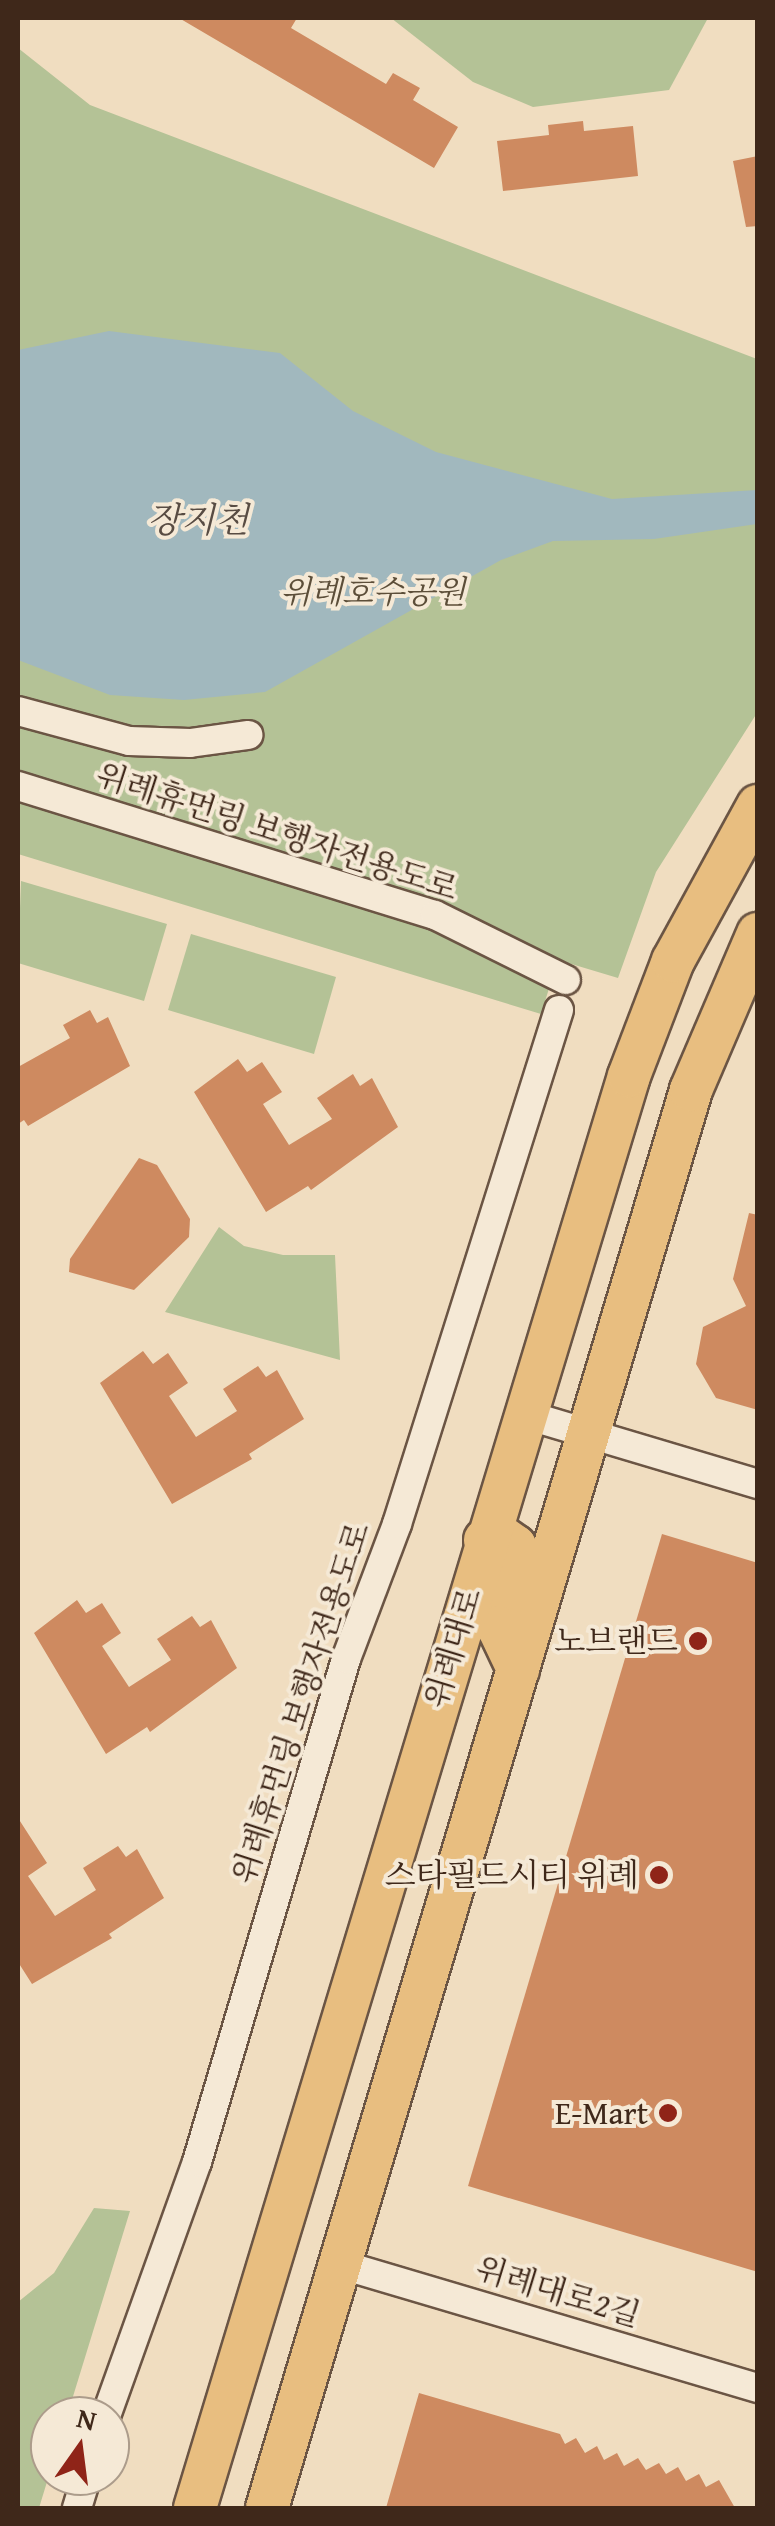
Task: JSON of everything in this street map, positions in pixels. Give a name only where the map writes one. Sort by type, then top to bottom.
[{"type":"main road","name":"위례대로","points":[[195,2508],[523,1414],[629,1076],[673,961],[758,806]]},
{"type":"main road","name":"위례대로","points":[[267,2508],[691,1090],[758,934]]},
{"type":"main road","points":[[485,1540],[502,1537],[515,1546],[498,1627],[518,1668]]},
{"type":"street","name":"위례휴먼링 보행자전용도로","points":[[18,711],[129,742],[248,735]]},
{"type":"street","name":"위례휴먼링 보행자전용도로","points":[[18,786],[435,915],[566,980]]},
{"type":"street","name":"위례휴먼링 보행자전용도로","points":[[113,2396],[197,2162],[346,1659],[397,1524],[559,1010]]},
{"type":"street","points":[[523,1414],[758,1484]]},
{"type":"street","name":"위례대로2길","points":[[339,2264],[758,2388]]},
{"type":"green space","points":[[391,18],[708,18],[669,90],[533,107],[473,82]]},
{"type":"green space","name":"위례호수공원","points":[[18,48],[90,105],[757,359],[757,713],[656,872],[618,978],[558,960],[541,1014],[18,854]]},
{"type":"green space","points":[[21,881],[167,924],[144,1001],[18,963]]},
{"type":"green space","points":[[191,934],[336,977],[314,1054],[168,1010]]},
{"type":"green space","points":[[219,1227],[244,1246],[283,1255],[335,1255],[340,1360],[165,1312]]},
{"type":"green space","points":[[94,2208],[130,2211],[73,2396],[30,2396],[30,2496],[43,2496],[39,2508],[18,2508],[18,2302],[54,2273]]},
{"type":"water","name":"장지천","points":[[109,331],[280,353],[353,411],[436,452],[612,499],[757,490],[757,524],[654,539],[553,541],[501,560],[265,692],[184,700],[110,695],[18,660],[18,350]]},
{"type":"building","points":[[179,18],[297,18],[291,28],[386,84],[393,73],[420,88],[413,100],[458,127],[434,168]]},
{"type":"building","points":[[583,121],[584,131],[633,126],[638,176],[503,191],[497,141],[549,135],[548,125]]},
{"type":"building","points":[[758,156],[758,226],[746,227],[733,161]]},
{"type":"building","points":[[90,1010],[97,1023],[108,1017],[130,1066],[28,1126],[24,1120],[18,1124],[18,1067],[70,1038],[63,1025]]},
{"type":"building","points":[[238,1059],[247,1072],[262,1062],[282,1092],[263,1104],[289,1145],[332,1119],[317,1098],[353,1074],[360,1086],[372,1078],[398,1127],[311,1190],[308,1186],[266,1212],[194,1092]]},
{"type":"building","points":[[139,1158],[157,1165],[190,1219],[189,1237],[134,1290],[69,1272],[70,1259]]},
{"type":"building","points":[[749,1213],[758,1215],[758,1410],[716,1398],[696,1364],[703,1327],[746,1306],[733,1279]]},
{"type":"building","points":[[143,1351],[153,1364],[168,1353],[188,1383],[169,1396],[196,1437],[237,1411],[223,1389],[258,1366],[266,1377],[277,1370],[304,1419],[249,1454],[252,1459],[172,1504],[100,1383]]},
{"type":"building","name":"스타필드시티 위례","points":[[662,1534],[758,1563],[758,2272],[468,2186]]},
{"type":"building","points":[[77,1600],[86,1613],[102,1603],[121,1633],[102,1646],[129,1687],[171,1660],[157,1639],[192,1616],[200,1627],[211,1620],[237,1668],[150,1732],[147,1727],[106,1754],[34,1633]]},
{"type":"building","points":[[18,1818],[47,1863],[28,1876],[55,1916],[96,1890],[83,1868],[118,1846],[126,1857],[137,1849],[164,1898],[109,1934],[112,1938],[32,1984],[18,1962]]},
{"type":"building","points":[[419,2393],[560,2434],[565,2444],[576,2438],[585,2453],[597,2446],[604,2460],[617,2453],[624,2466],[638,2458],[646,2470],[659,2463],[666,2474],[678,2467],[686,2481],[699,2474],[706,2487],[719,2480],[735,2508],[386,2508]]},
{"type":"place","name":"노브랜드","points":[[698,1641]]},
{"type":"place","name":"스타필드시티 위례","points":[[659,1875]]},
{"type":"place","name":"E-Mart","points":[[668,2113]]}]
